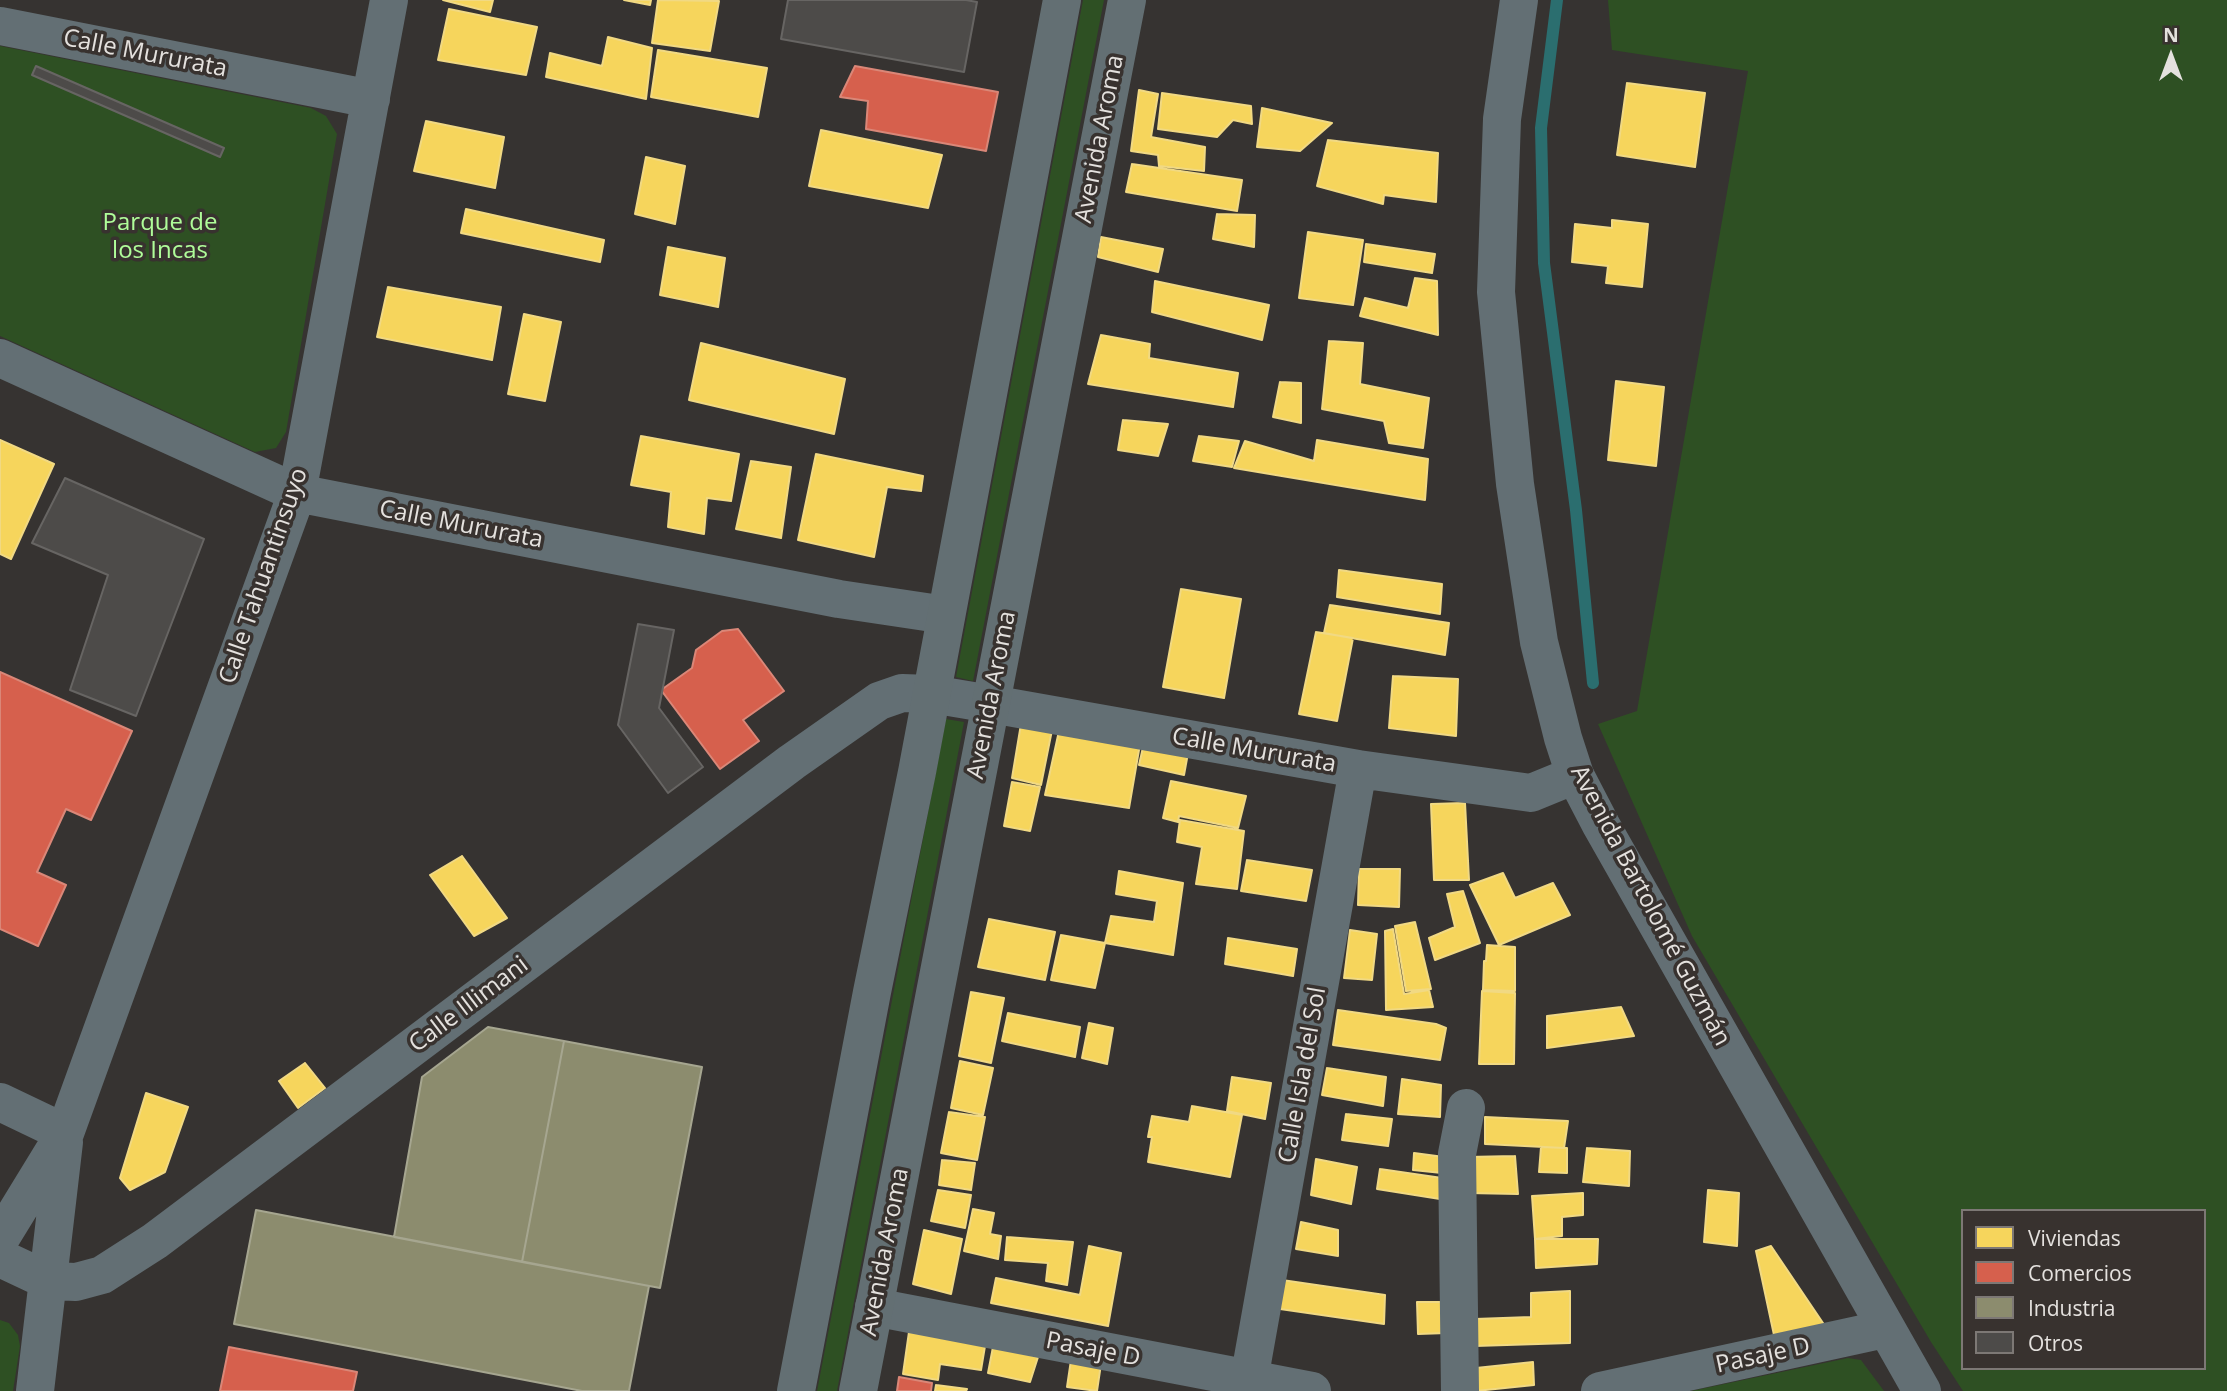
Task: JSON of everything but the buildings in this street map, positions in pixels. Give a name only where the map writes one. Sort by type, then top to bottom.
[{"type":"main road","points":[[796,1391],[1062,0]]},
{"type":"main road","name":"Avenida Aroma","points":[[858,1391],[1127,0]]},
{"type":"street","name":"Calle Tahuantinsuyo","points":[[0,1239],[65,1133],[297,493],[389,0]]},
{"type":"street","name":"Avenida Bartolomé Guzmán","points":[[1519,0],[1502,119],[1496,292],[1515,484],[1539,642],[1563,738],[1575,775],[1614,849],[1922,1391]]},
{"type":"street","name":"Calle Mururata","points":[[0,26],[372,99]]},
{"type":"street","name":"Calle Mururata","points":[[0,358],[297,493],[825,596],[946,615]]},
{"type":"street","name":"Calle Illimani","points":[[0,1258],[49,1281],[76,1282],[102,1275],[155,1241],[803,754],[879,701],[902,693],[931,694]]},
{"type":"street","name":"Calle Mururata","points":[[931,694],[1358,769],[1531,793],[1575,775]]},
{"type":"street","name":"Calle Isla del Sol","points":[[1262,1385],[1358,769]]},
{"type":"street","points":[[0,1101],[65,1133]]},
{"type":"street","points":[[1460,1391],[1457,1154],[1466,1108]]},
{"type":"street","name":"Calle Tahuantinsuyo","points":[[35,1391],[65,1133]]},
{"type":"street","name":"Pasaje D","points":[[874,1307],[1262,1385],[1312,1391]]},
{"type":"street","name":"Pasaje D","points":[[1600,1391],[1885,1329]]},
{"type":"green space","points":[[1083,0],[1104,0],[973,681],[956,677]]},
{"type":"green space","points":[[1608,0],[2227,0],[2227,1391],[1963,1391],[1931,1342],[1692,936],[1598,724],[1637,711],[1748,71],[1612,50]]},
{"type":"green space","name":"Parque de los Incas","points":[[0,46],[311,108],[326,116],[337,134],[286,432],[276,448],[255,452],[0,336]]},
{"type":"green space","points":[[946,719],[964,722],[837,1391],[817,1391]]},
{"type":"green space","points":[[0,1320],[9,1323],[18,1335],[20,1346],[13,1391],[0,1391]]},
{"type":"green space","points":[[1848,1358],[1861,1360],[1884,1391],[1691,1391]]},
{"type":"waterway","points":[[1557,0],[1541,128],[1544,263],[1576,510],[1593,683]]}]
